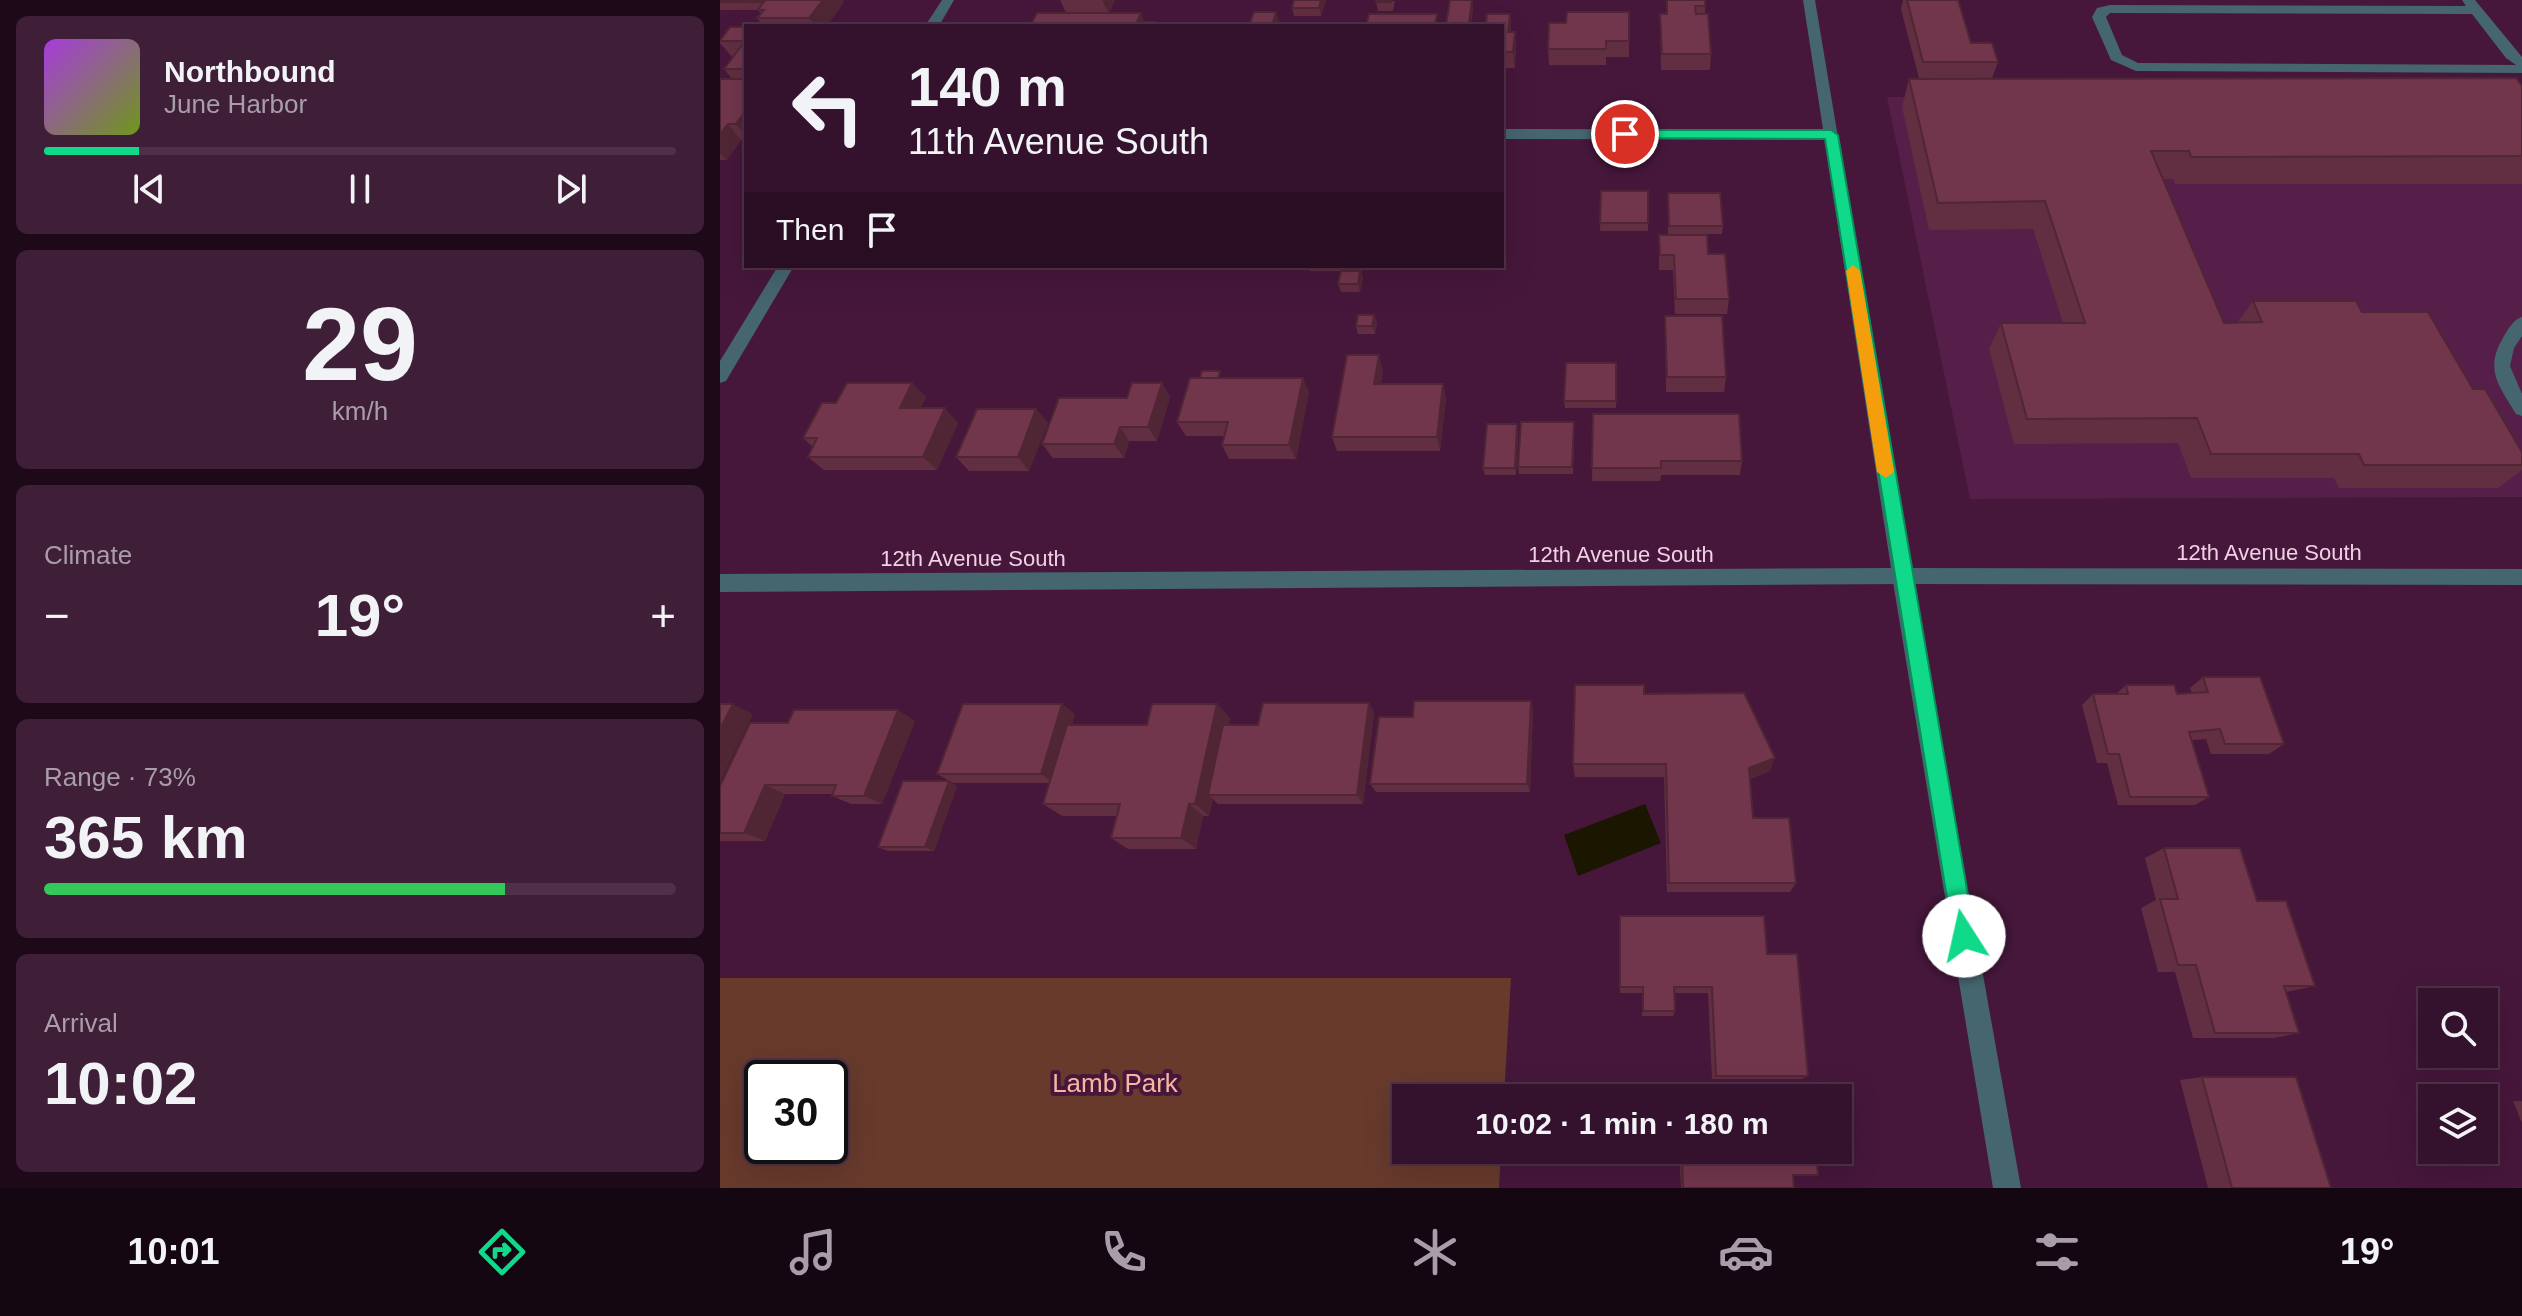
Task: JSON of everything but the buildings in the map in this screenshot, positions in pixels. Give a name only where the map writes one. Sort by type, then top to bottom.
[{"type":"street","points":[[933,24],[948,0]]},
{"type":"street","points":[[1809,0],[1902,576],[2007,1188]]},
{"type":"street","points":[[2522,63],[2511,55],[2472,5],[2102,11],[2099,17],[2116,57],[2136,67],[2522,69]]},
{"type":"street","points":[[1504,134],[1831,135]]},
{"type":"street","points":[[720,376],[785,268]]},
{"type":"street","points":[[2522,323],[2503,349],[2499,361],[2500,372],[2522,409]]},
{"type":"street","name":"12th Avenue South","points":[[720,583],[1902,576],[2522,577]]},
{"type":"shaded area","points":[[2522,95],[2522,497],[1970,499],[1887,97]]},
{"type":"shaded area","points":[[1645,804],[1661,843],[1578,876],[1564,835]]},
{"type":"green space","name":"Lamb Park","points":[[720,978],[1511,978],[1505,1084],[1392,1084],[1392,1164],[1500,1164],[1499,1188],[720,1188]]},
{"type":"slow traffic","points":[[1853,271],[1886,472]]},
{"type":"route","points":[[1625,134],[1831,135],[1964,936]]}]
